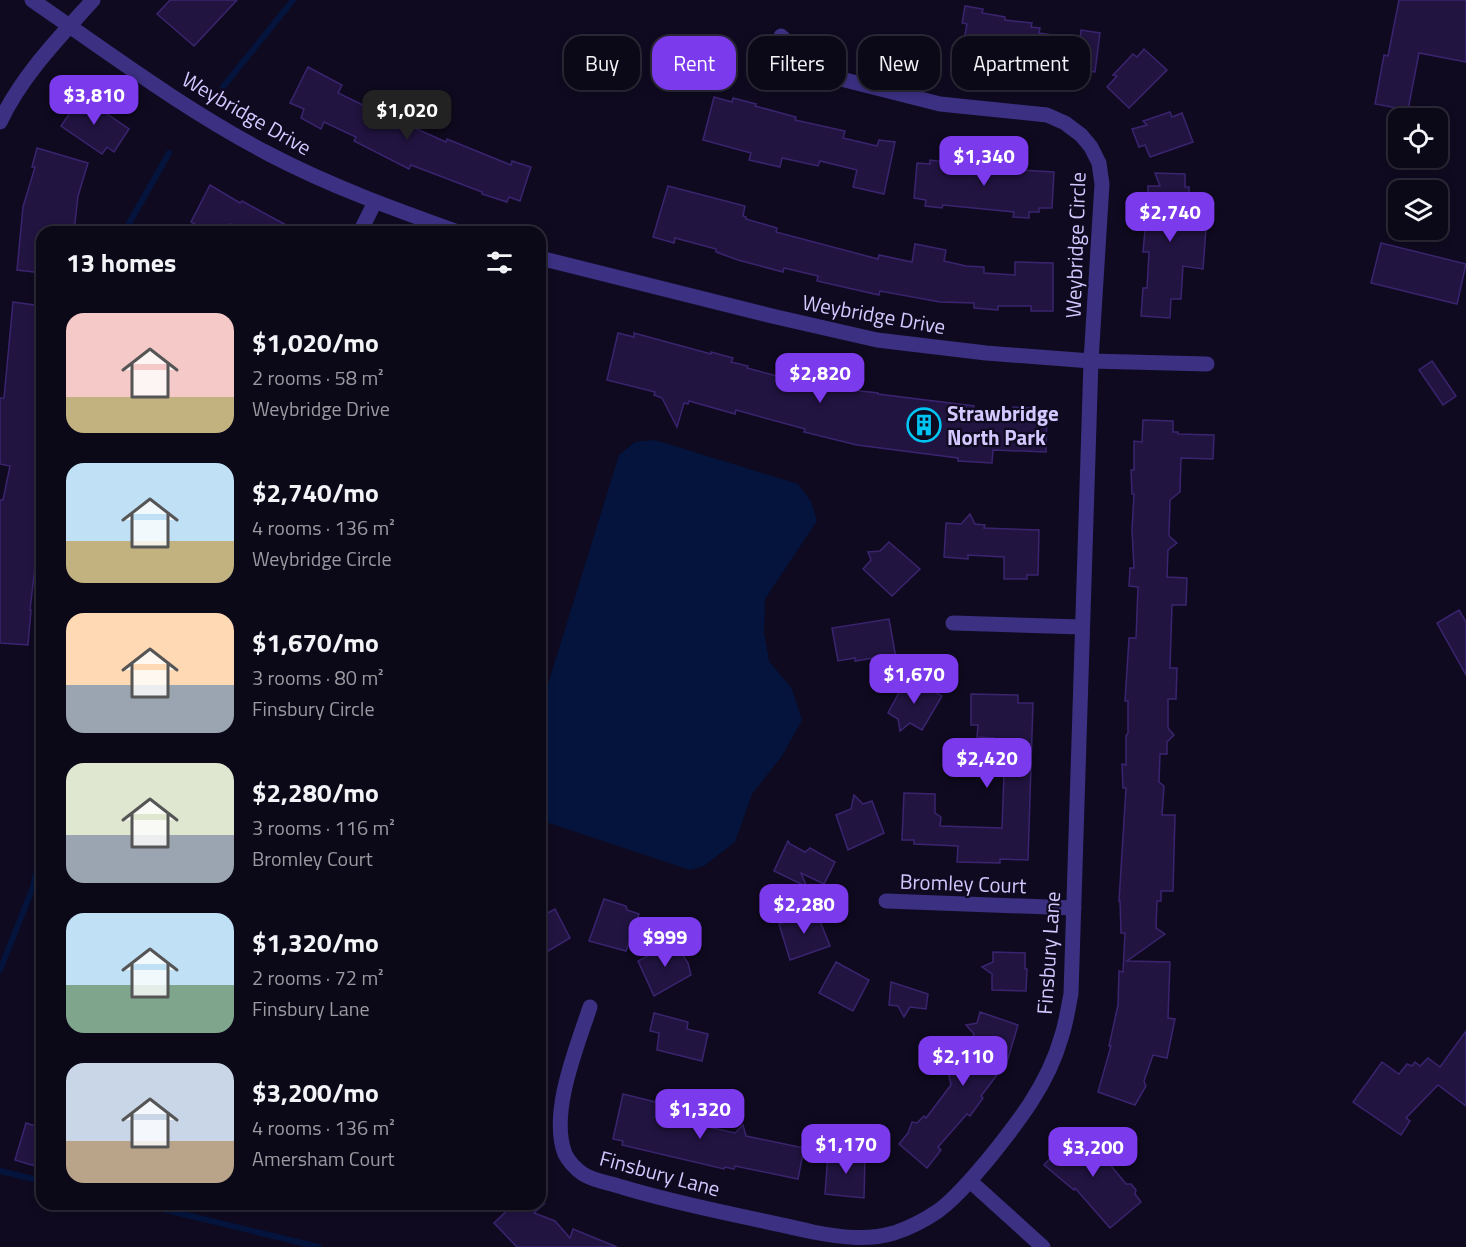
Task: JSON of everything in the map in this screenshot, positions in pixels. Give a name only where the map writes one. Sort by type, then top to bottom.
[{"type":"street","name":"Weybridge Drive","points":[[32,0],[205,117],[269,154],[375,202],[441,226]]},
{"type":"street","points":[[0,122],[9,102],[29,72],[93,0]]},
{"type":"street","name":"Weybridge Circle","points":[[846,80],[940,104],[1047,116],[1065,123],[1081,135],[1091,147],[1099,163],[1102,184],[1091,361]]},
{"type":"street","points":[[363,226],[375,202]]},
{"type":"street","name":"Weybridge Drive","points":[[546,260],[877,340],[986,353],[1091,361],[1207,363]]},
{"type":"street","name":"Finsbury Lane","points":[[590,1007],[567,1077],[562,1106],[562,1136],[565,1154],[573,1166],[585,1175],[640,1192],[841,1237],[871,1237],[893,1233],[914,1225],[937,1211],[970,1181],[1017,1125],[1044,1079],[1061,1039],[1071,994],[1091,361]]},
{"type":"street","points":[[953,623],[1082,627]]},
{"type":"street","name":"Bromley Court","points":[[886,901],[1074,908]]},
{"type":"street","points":[[970,1181],[1043,1247]]},
{"type":"water","points":[[655,440],[798,484],[811,501],[817,521],[765,599],[764,632],[769,661],[792,689],[802,720],[782,756],[752,794],[735,842],[704,866],[690,870],[546,822],[546,691],[619,455],[635,442]]},
{"type":"building","points":[[170,0],[237,0],[194,46],[157,14]]},
{"type":"building","points":[[1399,0],[1466,0],[1466,62],[1419,53],[1408,108],[1375,104],[1384,55],[1388,56]]},
{"type":"building","points":[[965,6],[983,9],[982,13],[1005,17],[1005,20],[1032,23],[1031,27],[1040,28],[1039,33],[1060,36],[965,36],[967,24],[962,23]]},
{"type":"building","points":[[1081,30],[1100,33],[1095,72],[1090,71],[1090,36],[1080,36]]},
{"type":"building","points":[[1144,49],[1167,70],[1129,108],[1107,87],[1117,76],[1113,75],[1133,54],[1137,57]]},
{"type":"building","points":[[308,67],[342,85],[338,93],[369,108],[446,142],[447,139],[511,165],[512,161],[531,167],[520,201],[509,197],[507,202],[411,165],[409,169],[354,141],[356,137],[324,122],[321,129],[301,118],[304,109],[290,103]]},
{"type":"building","points":[[78,94],[129,129],[114,152],[107,147],[102,154],[61,126],[70,113],[67,111]]},
{"type":"building","points":[[714,97],[732,102],[733,98],[796,117],[795,120],[845,131],[843,138],[877,146],[879,140],[895,142],[884,194],[853,187],[857,170],[820,161],[818,166],[782,158],[780,167],[749,160],[751,153],[703,140]]},
{"type":"building","points":[[1170,112],[1172,117],[1182,113],[1193,142],[1150,157],[1145,145],[1139,147],[1132,129],[1147,125],[1143,121]]},
{"type":"building","points":[[37,148],[88,163],[78,196],[75,226],[36,226],[36,272],[17,270],[23,207],[35,167],[32,167]]},
{"type":"building","points":[[971,156],[992,158],[991,164],[1003,165],[1003,169],[1054,172],[1052,208],[1039,208],[1039,212],[1029,212],[1029,218],[1013,217],[1014,212],[943,205],[942,208],[925,206],[926,200],[914,198],[917,163],[930,164],[930,160],[970,165]]},
{"type":"building","points":[[1155,173],[1185,174],[1185,187],[1189,187],[1189,196],[1196,196],[1195,229],[1206,229],[1203,269],[1183,266],[1181,299],[1171,299],[1170,318],[1141,316],[1143,288],[1147,288],[1149,252],[1143,252],[1145,230],[1147,230],[1148,186],[1160,186]]},
{"type":"building","points":[[210,185],[240,203],[242,201],[288,226],[234,226],[230,224],[229,226],[198,226],[191,222]]},
{"type":"building","points":[[668,186],[745,206],[743,216],[746,219],[777,228],[776,232],[878,259],[879,255],[912,262],[915,244],[946,250],[944,261],[984,267],[984,273],[1015,275],[1015,262],[1053,263],[1053,311],[1031,311],[1031,306],[998,306],[998,310],[974,308],[974,303],[940,302],[880,291],[879,295],[817,281],[818,276],[784,268],[783,272],[738,260],[716,252],[716,249],[675,238],[674,243],[653,237]]},
{"type":"building","points":[[1381,243],[1466,264],[1457,304],[1371,283]]},
{"type":"building","points":[[13,302],[36,305],[36,558],[28,645],[0,643],[0,500],[3,500],[10,466],[0,464],[0,398],[4,398]]},
{"type":"building","points":[[618,333],[634,337],[634,333],[733,358],[731,362],[748,366],[747,368],[777,376],[777,374],[813,387],[814,380],[878,394],[974,406],[973,419],[1013,422],[1013,407],[1030,408],[1030,414],[1047,414],[1046,452],[993,450],[992,463],[958,461],[958,458],[857,445],[804,432],[805,429],[736,410],[735,414],[689,401],[688,404],[684,403],[677,427],[662,398],[654,395],[655,392],[607,380]]},
{"type":"building","points":[[1432,361],[1456,396],[1443,405],[1419,370]]},
{"type":"building","points":[[1143,420],[1173,421],[1173,432],[1178,432],[1178,434],[1214,435],[1213,459],[1181,458],[1180,492],[1170,500],[1169,536],[1177,543],[1168,550],[1167,577],[1187,578],[1186,605],[1172,605],[1170,668],[1177,668],[1176,699],[1168,699],[1168,728],[1174,735],[1167,742],[1167,754],[1160,754],[1159,782],[1164,786],[1162,815],[1175,815],[1173,891],[1161,891],[1161,901],[1157,901],[1156,928],[1165,934],[1127,961],[1170,962],[1168,1018],[1175,1019],[1167,1058],[1153,1055],[1144,1081],[1146,1086],[1135,1105],[1098,1092],[1111,1046],[1109,1046],[1118,1005],[1119,971],[1123,972],[1125,933],[1121,933],[1119,901],[1126,788],[1123,788],[1122,764],[1126,765],[1126,736],[1128,733],[1128,701],[1125,701],[1129,638],[1136,638],[1138,587],[1129,586],[1130,568],[1134,568],[1132,530],[1134,494],[1132,494],[1131,470],[1134,470],[1134,441],[1142,442]]},
{"type":"building","points":[[970,514],[975,524],[985,525],[984,528],[1039,530],[1038,575],[1027,575],[1027,579],[1004,579],[1004,557],[968,555],[968,559],[944,557],[946,523],[961,524]]},
{"type":"building","points":[[889,542],[920,569],[892,596],[863,569],[871,560],[868,552],[880,551]]},
{"type":"building","points":[[1459,610],[1466,622],[1466,675],[1437,623]]},
{"type":"building","points":[[889,619],[896,658],[874,662],[873,658],[838,661],[832,628]]},
{"type":"building","points":[[907,678],[942,696],[922,730],[910,723],[900,731],[898,719],[888,713]]},
{"type":"building","points":[[971,694],[1018,695],[1018,703],[1033,703],[1028,860],[1000,859],[1000,863],[957,862],[958,846],[914,844],[914,840],[902,840],[904,793],[935,794],[935,813],[941,817],[940,826],[1002,828],[1004,774],[993,774],[994,738],[977,737],[978,725],[971,725]]},
{"type":"building","points":[[854,795],[863,804],[872,801],[884,833],[848,850],[836,815],[851,809]]},
{"type":"building","points":[[788,841],[805,852],[810,848],[835,862],[824,884],[801,873],[807,887],[774,871]]},
{"type":"building","points":[[604,899],[626,906],[627,910],[639,914],[626,951],[589,941]]},
{"type":"building","points":[[555,909],[570,938],[546,952],[546,914]]},
{"type":"building","points":[[816,911],[830,946],[790,960],[779,924]]},
{"type":"building","points":[[674,942],[688,963],[691,975],[654,996],[638,961]]},
{"type":"building","points":[[993,952],[1025,953],[1026,991],[992,990],[992,974],[982,967],[993,962]]},
{"type":"building","points":[[836,962],[869,980],[853,1011],[819,993]]},
{"type":"building","points":[[891,982],[928,994],[926,1009],[910,1007],[904,1017],[898,1006],[889,1005]]},
{"type":"building","points":[[980,1012],[1018,1025],[1007,1062],[981,1096],[983,1098],[970,1116],[967,1114],[938,1147],[941,1150],[927,1168],[899,1144],[908,1133],[912,1122],[917,1123],[924,1116],[926,1118],[951,1085],[948,1071],[960,1075],[974,1034],[966,1025],[977,1023]]},
{"type":"building","points":[[654,1013],[688,1022],[687,1029],[708,1034],[702,1061],[657,1050],[659,1033],[650,1031]]},
{"type":"building","points":[[1466,1031],[1466,1106],[1438,1085],[1406,1118],[1410,1121],[1401,1135],[1353,1102],[1382,1062],[1399,1074],[1407,1064],[1412,1066],[1415,1062],[1420,1066],[1428,1058],[1440,1067]]},
{"type":"building","points":[[623,1094],[701,1113],[699,1125],[735,1133],[743,1125],[746,1136],[804,1148],[798,1179],[735,1166],[734,1169],[725,1167],[724,1169],[622,1145],[623,1141],[613,1139]]},
{"type":"building","points":[[26,1123],[36,1126],[36,1166],[15,1160]]},
{"type":"building","points":[[1077,1129],[1106,1153],[1103,1156],[1126,1184],[1131,1184],[1136,1190],[1135,1194],[1141,1202],[1110,1228],[1075,1188],[1074,1190],[1044,1165]]},
{"type":"building","points":[[841,1151],[849,1152],[851,1155],[865,1156],[864,1198],[825,1194],[828,1154],[838,1155]]},
{"type":"building","points":[[508,1210],[537,1210],[534,1213],[555,1221],[570,1238],[573,1229],[617,1247],[517,1247],[494,1223]]},
{"type":"waterway","points":[[223,87],[293,0]]},
{"type":"waterway","points":[[128,226],[169,153]]},
{"type":"waterway","points":[[0,970],[33,887],[36,873]]},
{"type":"waterway","points":[[0,1171],[36,1180]]},
{"type":"waterway","points":[[166,1210],[319,1247]]},
{"type":"place","name":"Strawbridge North Park","points":[[924,425]]}]
